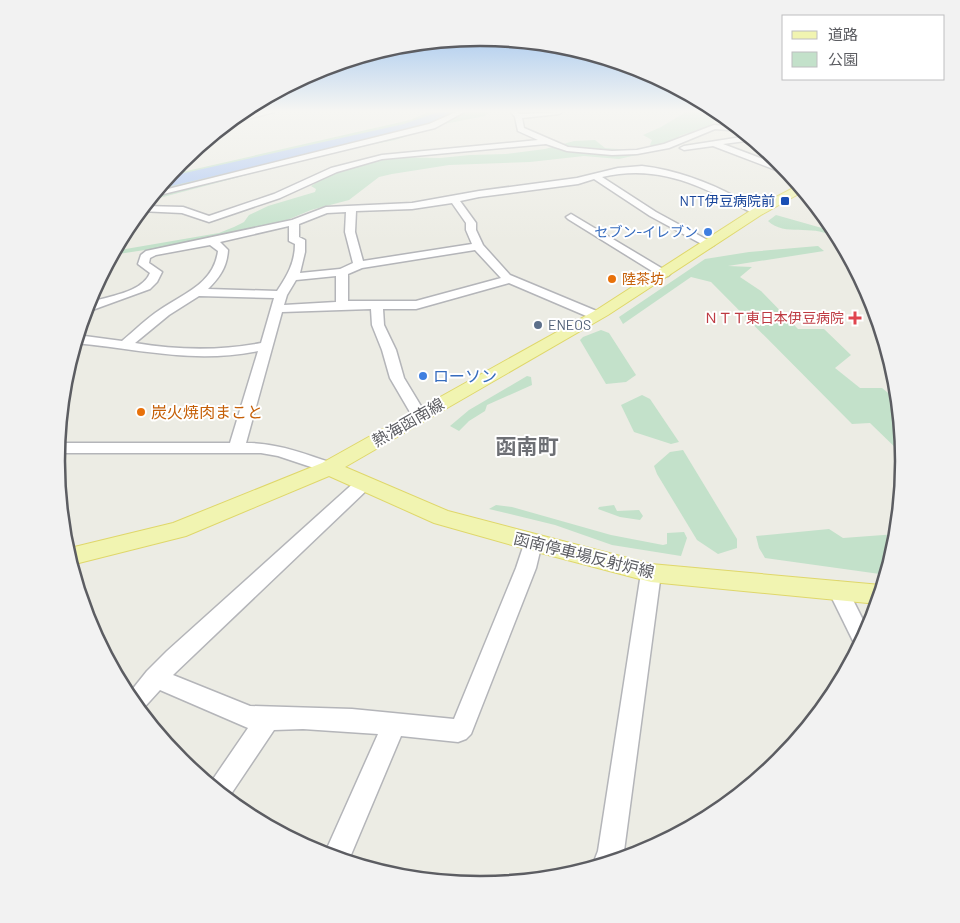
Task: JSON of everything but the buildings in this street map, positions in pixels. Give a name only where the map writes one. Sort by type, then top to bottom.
[{"type":"main road","name":"熱海函南線","points":[[76,555],[178,530],[329,468],[595,316],[664,274],[757,212],[795,191]]},
{"type":"main road","name":"函南停車場反射炉線","points":[[329,468],[362,484],[442,517],[533,543],[651,573],[873,594]]},
{"type":"street","points":[[165,192],[314,155]]},
{"type":"street","points":[[151,209],[183,210],[210,219],[277,196],[334,170],[382,157],[403,155]]},
{"type":"street","points":[[745,155],[771,165]]},
{"type":"street","points":[[96,303],[143,289],[150,283],[156,272],[144,264],[143,261],[149,254],[294,222],[326,210],[454,200],[469,196],[574,182],[595,176],[640,169],[674,175],[716,191],[757,212]]},
{"type":"street","points":[[595,176],[652,214],[709,245]]},
{"type":"street","points":[[454,200],[471,223],[471,230],[478,246],[509,279],[595,316]]},
{"type":"street","points":[[351,209],[350,232],[359,265]]},
{"type":"street","points":[[571,217],[664,274]]},
{"type":"street","points":[[237,447],[281,294],[294,277],[300,252],[300,240],[294,241],[292,234],[294,222]]},
{"type":"street","points":[[126,344],[164,313],[199,292],[208,283],[222,263],[223,250],[212,241]]},
{"type":"street","points":[[294,277],[342,272],[359,265],[478,246]]},
{"type":"street","points":[[342,272],[342,305]]},
{"type":"street","points":[[277,309],[342,305],[416,305],[509,279]]},
{"type":"street","points":[[199,292],[281,294]]},
{"type":"street","points":[[377,305],[378,325],[389,350],[397,378],[419,416]]},
{"type":"street","points":[[83,340],[126,344],[154,350],[207,355],[265,346]]},
{"type":"street","points":[[66,448],[237,447],[281,451],[329,468]]},
{"type":"street","points":[[139,698],[155,678],[252,585],[362,484]]},
{"type":"street","points":[[155,678],[249,717],[268,719],[303,718],[394,724],[458,732],[463,726],[526,568],[533,543]]},
{"type":"street","points":[[609,856],[651,573]]},
{"type":"street","points":[[838,590],[858,632]]},
{"type":"street","points":[[222,787],[268,719]]},
{"type":"street","points":[[339,852],[394,724]]},
{"type":"green space","points":[[256,155],[323,155],[160,198],[182,172]]},
{"type":"green space","points":[[469,155],[636,155],[619,159],[584,156],[530,162],[449,165],[392,174],[379,177],[349,200],[311,210],[287,220],[210,240],[120,254],[123,249],[219,233],[244,222],[249,215],[268,206],[315,192],[316,189],[311,186],[327,176],[389,157],[440,158]]},
{"type":"green space","points":[[776,215],[823,228],[827,234],[816,231],[790,230],[775,226],[768,221]]},
{"type":"green space","points":[[818,246],[824,251],[728,266],[752,267],[740,277],[761,291],[798,329],[824,329],[851,355],[835,368],[860,388],[882,388],[890,394],[894,447],[870,423],[852,424],[711,282],[691,277],[623,324],[619,317],[705,259],[749,252]]},
{"type":"green space","points":[[601,330],[609,333],[636,375],[626,382],[606,384],[580,340]]},
{"type":"green space","points":[[527,376],[531,377],[532,385],[487,405],[485,411],[469,421],[459,431],[450,426],[469,410]]},
{"type":"green space","points":[[642,395],[650,399],[679,442],[671,444],[634,432],[621,405]]},
{"type":"green space","points":[[683,450],[737,539],[737,548],[718,554],[697,540],[657,474],[654,466],[670,452]]},
{"type":"green space","points":[[496,505],[512,507],[611,535],[663,545],[667,544],[667,533],[684,532],[687,538],[681,556],[612,545],[555,525],[489,509]]},
{"type":"green space","points":[[614,505],[617,511],[639,510],[643,516],[640,520],[620,517],[598,509],[599,507]]},
{"type":"green space","points":[[829,529],[843,538],[889,535],[879,574],[765,558],[759,548],[756,536]]},
{"type":"waterway","points":[[175,180],[285,155]]},
{"type":"place","name":"NTT伊豆病院前","points":[[785,201]]},
{"type":"place","name":"セブン-イレブン","points":[[708,232]]},
{"type":"place","name":"陸茶坊","points":[[612,279]]},
{"type":"place","name":"ＮＴＴ東日本伊豆病院","points":[[855,318]]},
{"type":"place","name":"ENEOS","points":[[538,325]]},
{"type":"place","name":"ローソン","points":[[423,376]]},
{"type":"place","name":"炭火焼肉まこと","points":[[141,412]]},
{"type":"district","name":"函南町","points":[[527,447]]}]
